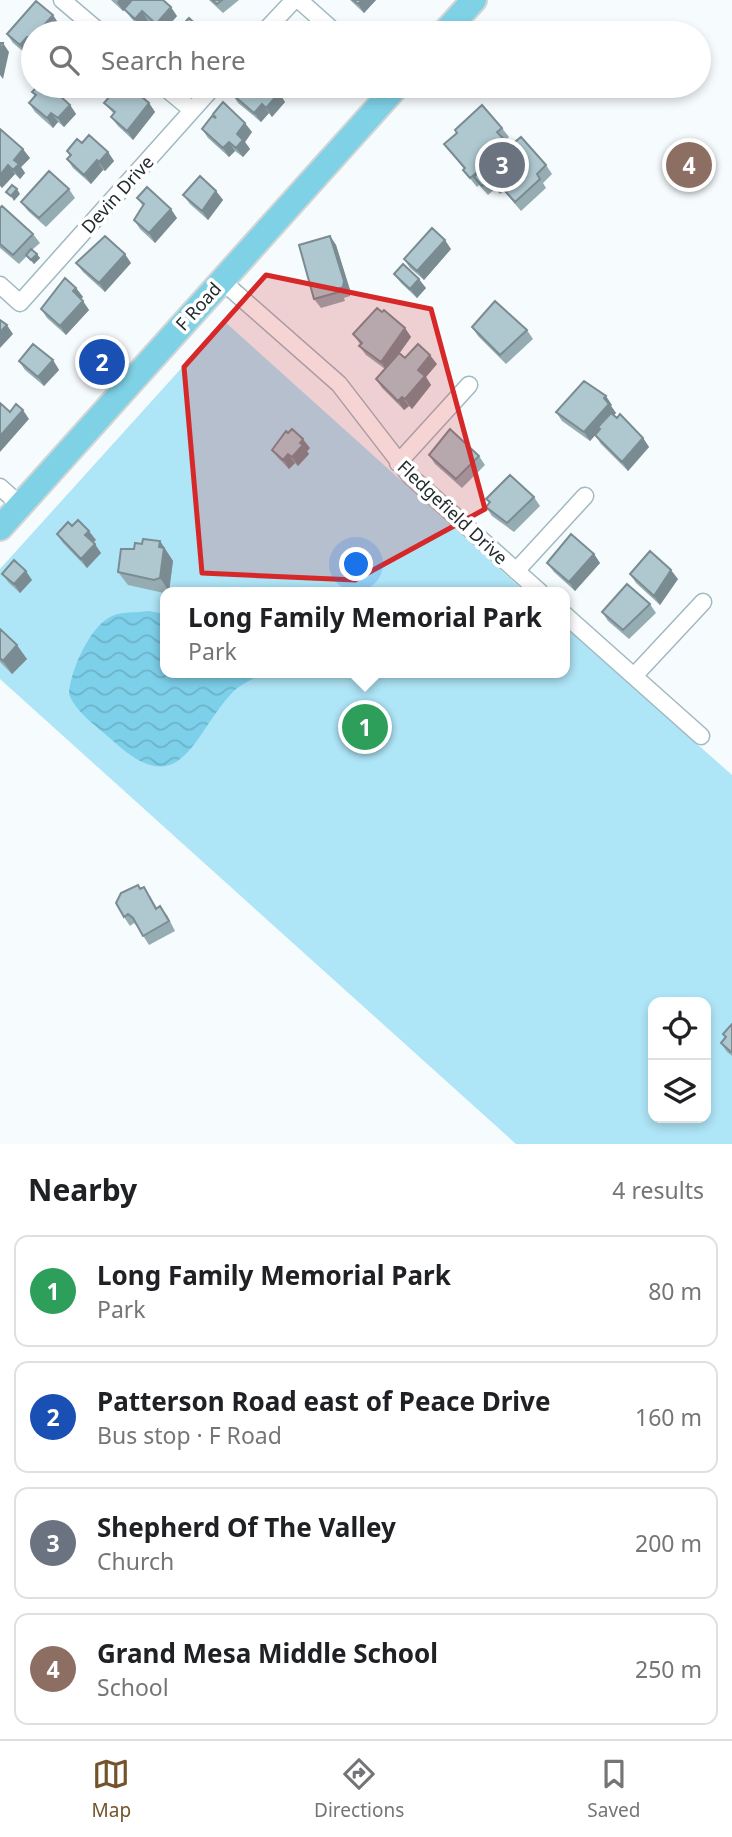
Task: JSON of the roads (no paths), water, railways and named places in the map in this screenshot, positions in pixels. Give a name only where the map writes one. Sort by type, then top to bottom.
[{"type":"main road","points":[[455,21],[474,0]]},
{"type":"main road","name":"F Road","points":[[0,528],[384,98]]},
{"type":"street","points":[[62,0],[87,21]]},
{"type":"street","points":[[275,21],[296,0],[321,21]]},
{"type":"street","points":[[177,98],[191,110]]},
{"type":"street","name":"Devin Drive","points":[[0,285],[20,303],[202,98]]},
{"type":"street","name":"Fledgefield Drive","points":[[222,280],[338,384],[357,404],[398,463],[535,587]]},
{"type":"street","points":[[398,463],[469,385]]},
{"type":"street","points":[[0,487],[20,505]]},
{"type":"street","points":[[516,570],[585,496]]},
{"type":"street","points":[[634,676],[703,602]]},
{"type":"street","points":[[570,618],[701,736]]},
{"type":"water","points":[[149,611],[160,613],[160,678],[253,678],[231,694],[194,745],[170,765],[154,766],[136,759],[88,719],[69,694],[73,674],[88,640],[102,623],[119,614]]},
{"type":"place","name":"Shepherd Of The Valley","points":[[502,165]]},
{"type":"place","name":"Grand Mesa Middle School","points":[[689,165]]},
{"type":"place","name":"Patterson Road east of Peace Drive","points":[[102,362]]},
{"type":"place","name":"Long Family Memorial Park","points":[[365,727]]}]
